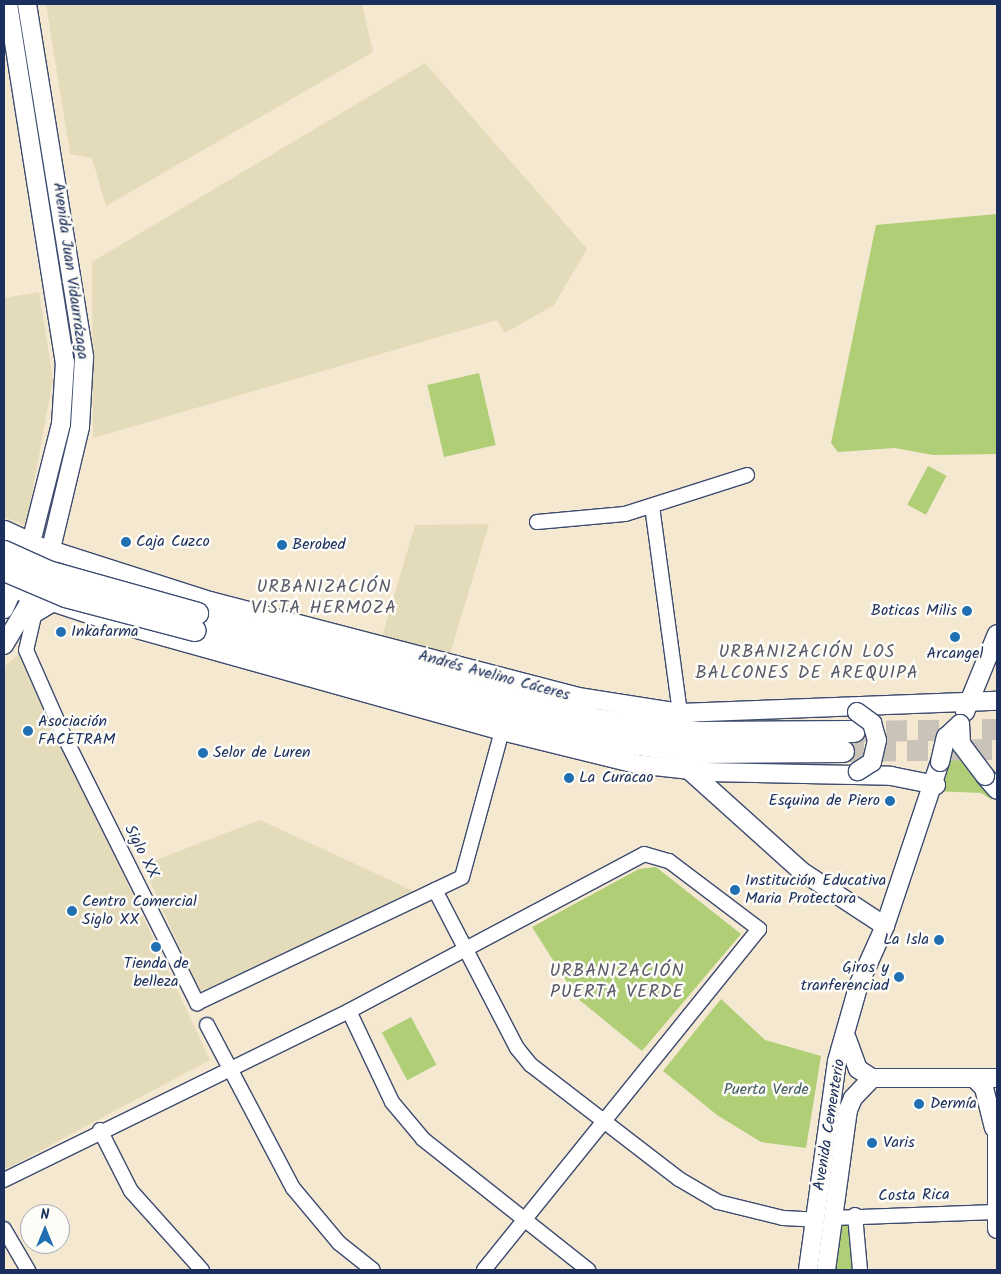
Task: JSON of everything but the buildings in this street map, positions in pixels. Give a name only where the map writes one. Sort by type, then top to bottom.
[{"type":"highway","points":[[4,531],[32,544]]},
{"type":"highway","name":"Andrés Avelino Cáceres","points":[[4,551],[48,571],[196,622],[592,738],[698,752],[843,751]]},
{"type":"highway","name":"Andrés Avelino Cáceres","points":[[4,570],[65,596],[196,622],[594,719],[697,732],[852,717]]},
{"type":"main road","name":"Avenida Juan Vidaurrázaga","points":[[4,609],[9,587],[32,544],[64,406],[65,362],[8,4]]},
{"type":"main road","name":"Avenida Juan Vidaurrázaga","points":[[4,645],[16,631],[33,599],[52,552],[80,427],[84,357],[27,4]]},
{"type":"main road","name":"Andrés Avelino Cáceres","points":[[32,544],[210,602],[578,698],[680,713],[852,717],[965,713],[997,701]]},
{"type":"main road","points":[[9,587],[33,599],[52,605],[502,732],[636,764],[689,770],[851,773],[891,776],[936,785]]},
{"type":"main road","points":[[997,634],[965,713],[961,744],[997,790]]},
{"type":"main road","name":"Avenida Cementerio","points":[[826,1270],[825,1219],[838,1061],[847,1039],[859,984],[885,926],[936,785],[946,737],[965,713]]},
{"type":"main road","points":[[851,773],[872,762],[878,740],[872,723],[852,717]]},
{"type":"main road","points":[[689,770],[801,871],[885,926]]},
{"type":"main road","points":[[847,1039],[858,1069],[872,1078],[997,1078]]},
{"type":"main road","name":"Avenida Cementerio","points":[[808,1270],[825,1219],[848,1110],[857,1093],[872,1078]]},
{"type":"main road","points":[[975,1079],[984,1088],[996,1128],[997,1220]]},
{"type":"street","points":[[537,522],[625,514],[748,475]]},
{"type":"street","points":[[652,506],[680,713]]},
{"type":"street","points":[[16,631],[34,616],[52,605]]},
{"type":"street","name":"Siglo XX","points":[[16,631],[63,734],[197,1003],[435,890]]},
{"type":"street","points":[[435,890],[462,877],[502,732]]},
{"type":"street","points":[[4,1180],[100,1130],[349,1011],[644,854],[670,861],[758,929],[521,1220],[484,1270]]},
{"type":"street","name":"Costa Rica","points":[[435,890],[517,1048],[603,1121],[679,1179],[718,1202],[784,1218],[825,1219],[856,1215],[997,1220]]},
{"type":"street","points":[[349,1011],[392,1102],[423,1139],[521,1220],[588,1270]]},
{"type":"street","points":[[207,1025],[293,1188],[339,1243],[373,1270]]},
{"type":"street","points":[[100,1130],[132,1192],[202,1270]]},
{"type":"street","points":[[856,1215],[860,1270]]},
{"type":"street","points":[[4,1229],[28,1270]]},
{"type":"shaded area","points":[[46,4],[362,4],[373,52],[106,206],[92,158],[70,154]]},
{"type":"shaded area","points":[[425,63],[587,249],[554,305],[505,333],[497,320],[93,438],[92,262]]},
{"type":"shaded area","points":[[39,292],[53,379],[26,526],[4,517],[4,298]]},
{"type":"shaded area","points":[[489,524],[449,657],[382,637],[415,525]]},
{"type":"shaded area","points":[[20,653],[210,1060],[4,1170],[4,667]]},
{"type":"shaded area","points":[[260,820],[418,893],[199,992],[143,865]]},
{"type":"green space","points":[[997,214],[997,454],[933,455],[895,448],[838,452],[831,443],[876,225]]},
{"type":"green space","points":[[479,373],[496,445],[444,457],[427,385]]},
{"type":"green space","points":[[928,466],[947,476],[926,515],[907,505]]},
{"type":"green space","points":[[955,753],[988,790],[992,800],[981,793],[934,791]]},
{"type":"green space","points":[[656,867],[741,934],[642,1051],[577,998],[532,927],[639,869]]},
{"type":"green space","name":"Puerta Verde","points":[[721,999],[765,1040],[821,1056],[806,1148],[761,1142],[717,1115],[663,1071]]},
{"type":"green space","points":[[411,1017],[436,1065],[407,1080],[382,1032]]},
{"type":"green space","points":[[836,1222],[850,1223],[853,1270],[830,1270]]},
{"type":"tunnel","points":[[854,731],[997,729]]},
{"type":"tunnel","points":[[843,751],[997,749]]},
{"type":"place","name":"Caja Cuzco","points":[[126,542]]},
{"type":"place","name":"Berobed","points":[[282,545]]},
{"type":"place","name":"Boticas Milis","points":[[967,611]]},
{"type":"place","name":"Inkafarma","points":[[61,632]]},
{"type":"place","name":"Arcangel","points":[[955,637]]},
{"type":"place","name":"Asociación FACETRAM","points":[[28,731]]},
{"type":"place","name":"Selor de Luren","points":[[203,753]]},
{"type":"place","name":"La Curacao","points":[[569,778]]},
{"type":"place","name":"Esquina de Piero","points":[[890,801]]},
{"type":"place","name":"Institución Educativa Maria Protectora","points":[[735,890]]},
{"type":"place","name":"Centro Comercial Siglo XX","points":[[72,911]]},
{"type":"place","name":"La Isla","points":[[939,940]]},
{"type":"place","name":"Tienda de belleza","points":[[156,947]]},
{"type":"place","name":"Giros y tranferenciad","points":[[899,977]]},
{"type":"place","name":"Dermía","points":[[919,1104]]},
{"type":"place","name":"Varis","points":[[872,1143]]},
{"type":"district","name":"URBANIZACIÓN VISTA HERMOZA","points":[[324,599]]},
{"type":"district","name":"URBANIZACIÓN LOS BALCONES DE AREQUIPA","points":[[807,664]]},
{"type":"district","name":"URBANIZACIÓN PUERTA VERDE","points":[[617,983]]}]
